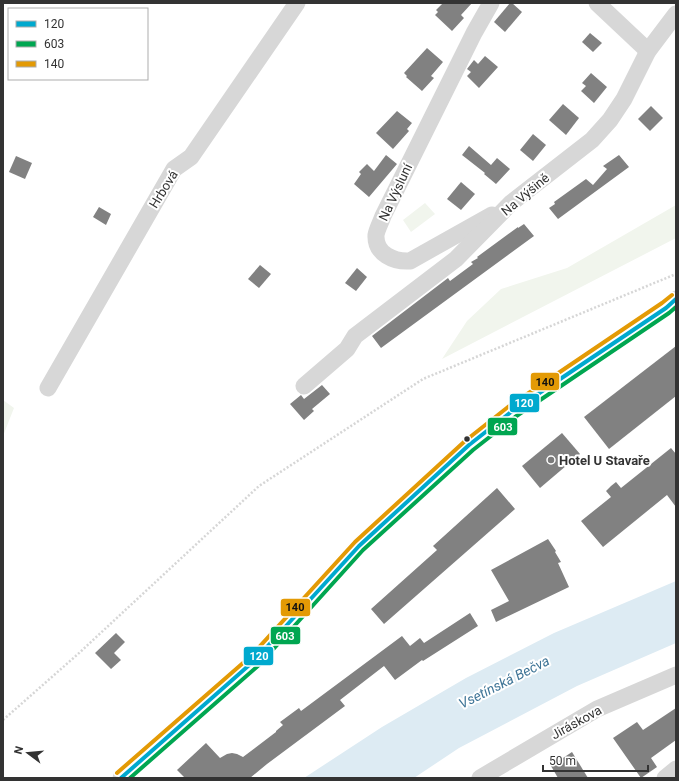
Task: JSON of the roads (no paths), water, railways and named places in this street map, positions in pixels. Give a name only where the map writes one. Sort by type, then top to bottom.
[{"type":"street","name":"Hrbová","points":[[48,388],[174,169],[191,157],[297,3]]},
{"type":"street","name":"Na Výsluní","points":[[491,3],[474,33],[383,216],[376,234],[378,246],[382,252],[392,259],[400,261],[410,260],[511,203]]},
{"type":"street","points":[[597,3],[648,51]]},
{"type":"street","name":"Na Výšině","points":[[304,386],[347,349],[355,336],[456,259],[511,203],[592,140],[610,120],[624,99],[648,51],[676,14]]},
{"type":"street","points":[[121,778],[255,660],[359,546],[469,445],[511,412],[666,308],[676,299]]},
{"type":"street","name":"Jiráskova","points":[[480,778],[597,709],[676,675]]},
{"type":"street","points":[[665,778],[676,769]]},
{"type":"water","name":"Vsetínská Bečva","points":[[676,581],[676,643],[577,686],[459,748],[414,778],[304,778],[382,727],[466,678],[554,633]]},
{"type":"place","name":"Hotel U Stavaře","points":[[551,460]]}]
